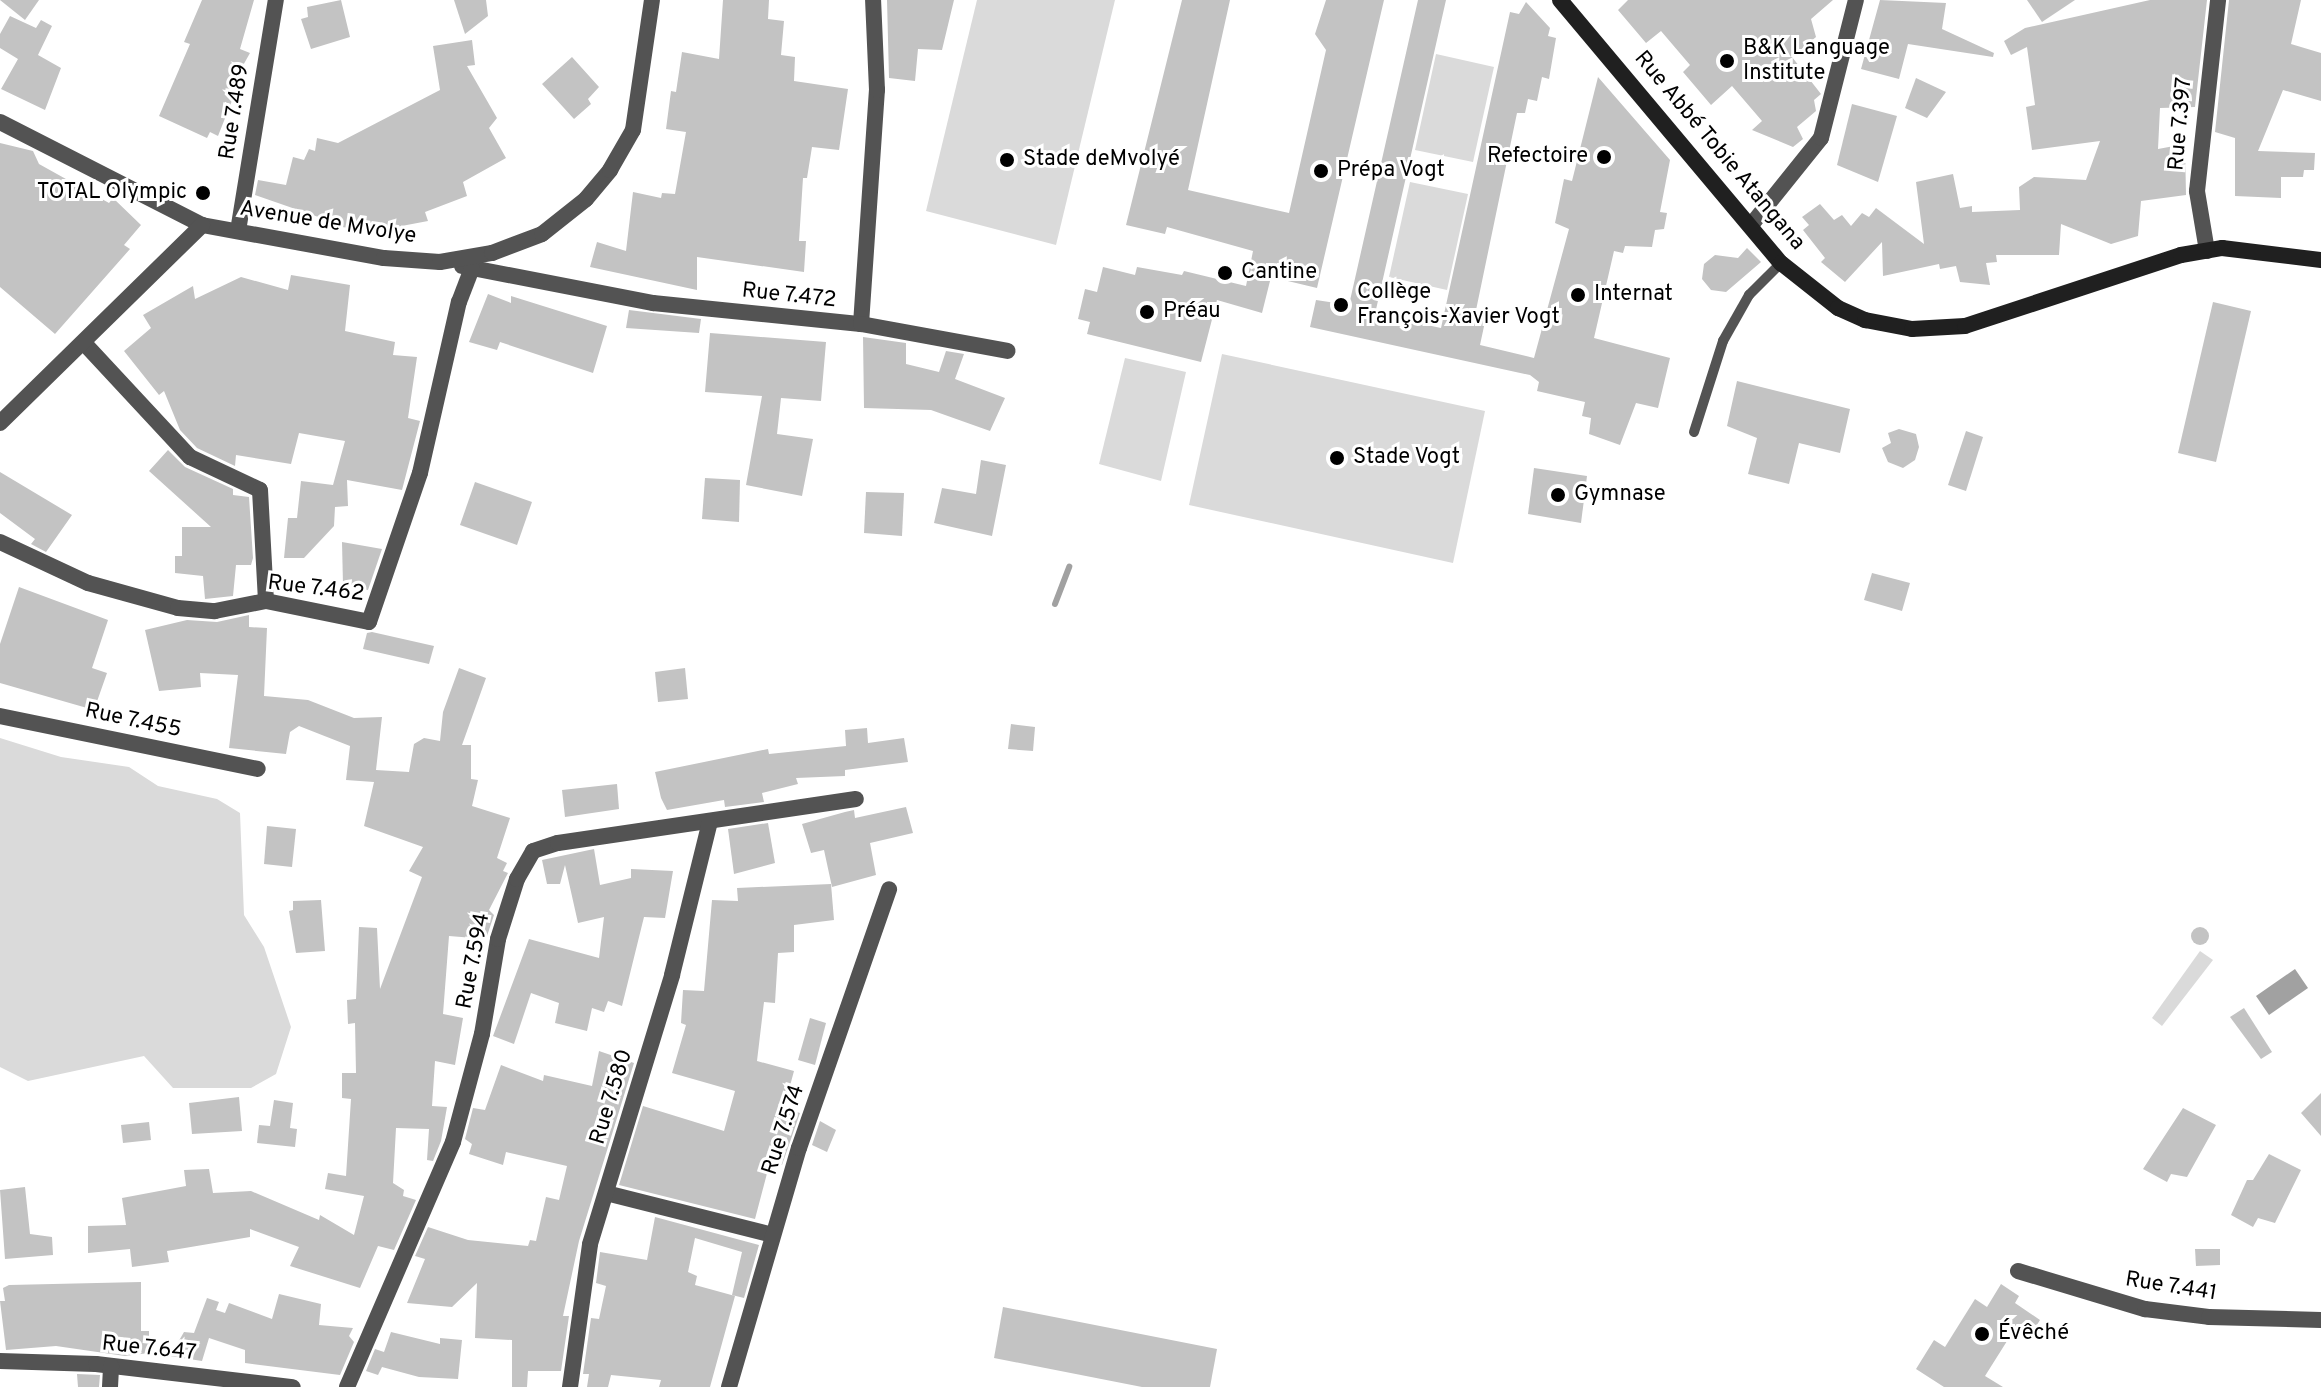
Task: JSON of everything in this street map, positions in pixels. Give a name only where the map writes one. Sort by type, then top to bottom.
[{"type":"main road","name":"Rue Abbé Tobie Atangana","points":[[1560,0],[1752,224],[1781,263],[1838,308],[1865,320],[1939,329],[1993,320],[2141,267],[2207,251],[2256,249],[2321,260]]},
{"type":"street","name":"Rue 7.489","points":[[238,231],[276,0]]},
{"type":"street","name":"Avenue de Mvolye","points":[[0,122],[202,225],[302,246],[440,262],[492,253],[542,234],[586,199],[610,170],[633,130],[652,0]]},
{"type":"street","name":"Rue 7.472","points":[[440,262],[653,303],[861,324],[877,90],[873,0]]},
{"type":"street","points":[[1752,224],[1821,138],[1856,0]]},
{"type":"street","name":"Rue 7.397","points":[[2207,251],[2197,191],[2218,0]]},
{"type":"street","points":[[0,423],[202,225]]},
{"type":"street","name":"Rue 7.462","points":[[0,542],[88,583],[178,608],[215,611],[266,601],[369,622],[420,473],[459,302],[472,268]]},
{"type":"street","points":[[861,324],[1008,351]]},
{"type":"street","points":[[84,343],[190,457],[260,490],[266,601]]},
{"type":"street","name":"Rue 7.455","points":[[0,716],[258,769]]},
{"type":"street","name":"Rue 7.594","points":[[347,1387],[453,1142],[482,1034],[498,939],[517,879],[533,851],[558,843],[856,799]]},
{"type":"street","name":"Rue 7.580","points":[[570,1387],[583,1276],[672,975],[710,822]]},
{"type":"street","name":"Rue 7.574","points":[[729,1387],[773,1235],[889,889]]},
{"type":"street","points":[[606,1193],[773,1235]]},
{"type":"street","name":"Rue 7.441","points":[[2018,1271],[2145,1309],[2321,1320]]},
{"type":"street","name":"Rue 7.647","points":[[0,1361],[111,1366],[293,1387]]},
{"type":"street","points":[[110,1387],[111,1366]]},
{"type":"lane","points":[[1694,432],[1723,341],[1749,295],[1781,263]]},
{"type":"shaded area","name":"Stade deMvolyé","points":[[977,0],[1115,0],[1056,245],[926,211]]},
{"type":"shaded area","points":[[1436,54],[1494,67],[1473,162],[1415,150]]},
{"type":"shaded area","points":[[1410,182],[1468,194],[1447,290],[1389,277]]},
{"type":"shaded area","name":"Stade Vogt","points":[[1222,354],[1485,411],[1453,563],[1189,505]]},
{"type":"shaded area","points":[[1125,358],[1186,372],[1161,481],[1099,464]]},
{"type":"shaded area","points":[[0,738],[61,757],[129,767],[158,786],[217,799],[240,813],[244,915],[264,947],[291,1027],[276,1074],[251,1088],[173,1088],[144,1056],[28,1081],[0,1067]]},
{"type":"shaded area","points":[[2200,951],[2213,960],[2162,1026],[2152,1018]]},
{"type":"shaded area","points":[[2295,969],[2308,988],[2269,1015],[2256,996]]},
{"type":"building","points":[[0,0],[39,0],[25,20]]},
{"type":"building","points":[[202,0],[254,0],[240,49],[250,53],[232,85],[237,88],[218,136],[210,132],[207,138],[159,116],[190,44],[184,42]]},
{"type":"building","points":[[341,0],[350,37],[311,49],[301,19],[308,17],[307,7]]},
{"type":"building","points":[[454,0],[486,0],[488,16],[465,34]]},
{"type":"building","points":[[723,0],[769,0],[768,19],[784,21],[781,55],[795,57],[794,81],[848,89],[839,150],[812,147],[807,178],[803,178],[799,241],[806,241],[804,272],[697,257],[697,290],[590,267],[597,242],[626,251],[633,192],[661,198],[662,193],[675,194],[686,132],[666,129],[671,91],[676,92],[682,52],[719,59]]},
{"type":"building","points":[[887,0],[954,0],[942,50],[918,49],[915,81],[889,78]]},
{"type":"building","points":[[1182,0],[1230,0],[1188,190],[1289,213],[1326,50],[1315,34],[1326,0],[1384,0],[1317,288],[1271,277],[1262,313],[1217,300],[1201,362],[1087,334],[1090,322],[1078,319],[1085,289],[1097,292],[1103,267],[1135,275],[1137,267],[1182,275],[1184,271],[1246,286],[1253,251],[1167,227],[1165,234],[1126,225]]},
{"type":"building","points":[[1418,0],[1446,0],[1375,314],[1441,328],[1510,12],[1519,14],[1526,2],[1550,28],[1548,36],[1556,38],[1549,79],[1542,77],[1537,101],[1528,99],[1525,113],[1517,113],[1475,315],[1486,317],[1480,345],[1534,358],[1569,229],[1555,223],[1564,179],[1572,181],[1598,77],[1670,160],[1660,212],[1667,213],[1664,229],[1655,230],[1652,247],[1625,246],[1623,253],[1614,251],[1594,338],[1670,358],[1658,408],[1636,403],[1620,445],[1589,434],[1591,418],[1582,416],[1585,402],[1537,391],[1539,382],[1530,375],[1310,327],[1316,300],[1349,305]]},
{"type":"building","points":[[1628,0],[1833,0],[1811,19],[1816,37],[1792,57],[1821,94],[1814,100],[1816,111],[1797,127],[1803,139],[1793,147],[1752,130],[1762,121],[1732,86],[1711,105],[1683,72],[1690,65],[1661,31],[1646,43],[1618,10]]},
{"type":"building","points":[[1880,0],[1946,3],[1942,29],[1994,53],[1993,57],[1908,44],[1899,79],[1861,69]]},
{"type":"building","points":[[2027,0],[2075,0],[2042,22]]},
{"type":"building","points":[[2150,0],[2207,0],[2195,107],[2160,108],[2158,149],[2185,144],[2186,195],[2141,201],[2138,236],[2111,244],[2061,224],[2059,255],[1996,255],[1997,262],[1986,263],[1990,285],[1960,282],[1956,266],[1940,269],[1939,264],[1883,276],[1882,242],[1845,282],[1821,262],[1825,258],[1803,230],[1809,225],[1802,217],[1820,204],[1834,220],[1842,215],[1851,226],[1862,213],[1869,217],[1876,208],[1924,244],[1916,182],[1953,174],[1960,208],[1972,206],[1972,212],[2020,210],[2019,187],[2034,177],[2086,180],[2100,141],[2032,150],[2026,107],[2035,105],[2027,47],[2011,55],[2004,41],[2025,28]]},
{"type":"building","points":[[2229,0],[2301,0],[2291,44],[2321,53],[2321,101],[2283,90],[2258,151],[2315,153],[2314,170],[2304,170],[2303,177],[2281,177],[2281,198],[2235,196],[2235,138],[2215,132]]},
{"type":"building","points":[[10,16],[36,28],[41,20],[52,26],[38,55],[61,68],[45,110],[1,89],[18,59],[0,48],[0,34]]},
{"type":"building","points":[[472,40],[475,65],[467,66],[497,118],[489,128],[506,158],[463,182],[467,196],[425,212],[428,221],[375,231],[325,225],[327,220],[255,195],[258,180],[286,185],[293,157],[304,160],[309,149],[315,151],[317,138],[338,143],[440,90],[433,46]]},
{"type":"building","points":[[572,57],[599,87],[588,99],[591,104],[574,119],[542,84]]},
{"type":"building","points":[[1916,78],[1946,92],[1927,118],[1905,108]]},
{"type":"building","points":[[1852,104],[1897,116],[1878,182],[1837,165]]},
{"type":"building","points":[[0,143],[33,151],[39,164],[109,203],[113,198],[141,225],[124,245],[130,249],[55,334],[0,287]]},
{"type":"building","points":[[1747,248],[1761,262],[1726,292],[1711,290],[1702,279],[1704,264],[1715,255],[1738,258]]},
{"type":"building","points":[[291,275],[350,285],[345,331],[395,342],[393,355],[417,357],[408,418],[420,421],[402,490],[347,480],[348,506],[335,507],[334,526],[304,558],[284,558],[288,518],[297,518],[301,481],[333,485],[345,441],[299,433],[291,464],[236,455],[235,466],[197,448],[180,430],[164,391],[159,395],[124,351],[151,328],[143,315],[193,286],[195,299],[241,277],[288,290]]},
{"type":"building","points":[[488,294],[511,303],[511,296],[607,326],[593,373],[500,342],[497,350],[469,342]]},
{"type":"building","points":[[2213,302],[2251,311],[2216,462],[2178,453]]},
{"type":"building","points":[[629,310],[701,319],[699,333],[626,328]]},
{"type":"building","points":[[710,333],[826,342],[821,401],[781,398],[777,434],[813,439],[802,496],[746,485],[762,396],[705,392]]},
{"type":"building","points":[[863,337],[906,343],[906,364],[939,372],[946,351],[964,354],[955,379],[1005,398],[990,431],[931,410],[864,408]]},
{"type":"building","points":[[1737,381],[1850,409],[1840,453],[1799,443],[1789,484],[1748,474],[1757,438],[1727,426]]},
{"type":"building","points":[[1899,429],[1916,434],[1919,447],[1915,460],[1903,468],[1888,462],[1882,448],[1891,443],[1888,433]]},
{"type":"building","points":[[1966,431],[1983,437],[1966,491],[1948,485]]},
{"type":"building","points":[[168,450],[185,467],[233,489],[233,495],[249,497],[253,558],[251,565],[236,565],[233,596],[205,599],[203,576],[175,573],[175,556],[182,556],[182,527],[211,527],[149,471]]},
{"type":"building","points":[[981,460],[1006,465],[992,536],[934,523],[942,488],[976,494]]},
{"type":"building","name":"Gymnase","points":[[1534,468],[1587,476],[1581,523],[1528,514]]},
{"type":"building","points":[[0,472],[72,515],[46,552],[31,544],[35,539],[0,513]]},
{"type":"building","points":[[705,478],[740,480],[739,522],[702,519]]},
{"type":"building","points":[[475,482],[532,502],[517,545],[460,525]]},
{"type":"building","points":[[866,492],[904,493],[902,536],[864,533]]},
{"type":"building","points":[[342,542],[382,549],[368,590],[343,585]]},
{"type":"building","points":[[1872,573],[1910,583],[1902,611],[1864,600]]},
{"type":"building","points":[[19,587],[108,620],[92,668],[107,673],[94,710],[0,683],[0,644]]},
{"type":"building","points":[[249,615],[249,627],[267,628],[264,696],[308,700],[354,718],[382,717],[376,770],[409,772],[414,744],[424,738],[440,741],[443,712],[459,668],[486,678],[462,745],[471,745],[471,779],[478,780],[472,806],[510,818],[497,858],[507,863],[503,871],[508,873],[489,910],[494,915],[486,939],[449,936],[443,1014],[463,1018],[455,1065],[435,1061],[432,1106],[447,1107],[441,1141],[433,1161],[427,1160],[429,1129],[396,1128],[393,1183],[404,1190],[403,1196],[416,1200],[394,1250],[378,1246],[360,1288],[290,1266],[299,1247],[250,1229],[250,1237],[167,1251],[169,1262],[132,1267],[130,1249],[88,1253],[88,1226],[126,1225],[122,1198],[186,1186],[184,1170],[209,1169],[213,1193],[251,1191],[319,1220],[320,1215],[354,1235],[364,1196],[325,1189],[328,1173],[346,1176],[351,1099],[342,1098],[342,1073],[356,1073],[355,1023],[348,1024],[347,1000],[356,999],[359,927],[377,928],[380,989],[422,877],[409,871],[423,847],[364,826],[374,782],[346,780],[350,746],[299,726],[290,732],[286,754],[229,748],[238,675],[200,673],[201,687],[159,691],[145,630],[187,620],[217,622]]},
{"type":"building","points":[[367,633],[434,646],[429,664],[363,649]]},
{"type":"building","points":[[685,668],[688,699],[658,702],[655,672]]},
{"type":"building","points":[[1011,724],[1035,727],[1033,751],[1008,749]]},
{"type":"building","points":[[867,728],[868,743],[904,738],[908,762],[845,770],[845,776],[796,778],[798,784],[762,793],[764,802],[725,807],[724,800],[667,810],[661,798],[655,772],[768,749],[769,754],[846,746],[845,730]]},
{"type":"building","points":[[617,784],[619,809],[565,817],[562,790]]},
{"type":"building","points":[[906,807],[913,833],[870,843],[876,875],[832,887],[824,850],[811,853],[802,824],[854,810],[855,818]]},
{"type":"building","points":[[768,823],[775,863],[734,874],[728,829]]},
{"type":"building","points":[[267,826],[296,829],[292,867],[264,864]]},
{"type":"building","points":[[594,849],[600,885],[631,878],[631,869],[673,871],[665,918],[644,917],[622,1006],[608,1001],[604,1012],[592,1008],[587,1031],[555,1023],[559,1003],[531,993],[514,1044],[493,1036],[529,939],[599,958],[604,917],[578,923],[565,865],[560,884],[547,884],[542,860]]},
{"type":"building","points":[[831,884],[834,920],[794,925],[794,952],[778,953],[775,1003],[764,1002],[757,1061],[794,1071],[784,1108],[800,1113],[782,1165],[770,1162],[755,1219],[619,1185],[643,1106],[724,1131],[735,1091],[672,1073],[686,1025],[681,1023],[683,990],[704,991],[712,900],[738,901],[737,888]]},
{"type":"building","points":[[321,900],[325,951],[296,953],[289,911],[293,910],[293,901]]},
{"type":"building","points":[[2196,927],[2204,927],[2209,936],[2207,943],[2196,945],[2191,940],[2191,932]]},
{"type":"building","points":[[2244,1008],[2272,1052],[2261,1059],[2230,1017]]},
{"type":"building","points":[[810,1018],[826,1023],[815,1065],[798,1060]]},
{"type":"building","points":[[599,1051],[634,1063],[579,1241],[563,1316],[569,1316],[561,1371],[528,1371],[527,1387],[512,1387],[512,1340],[475,1338],[477,1283],[452,1307],[407,1303],[425,1259],[415,1256],[428,1227],[468,1240],[528,1246],[530,1240],[536,1241],[546,1197],[559,1200],[567,1166],[506,1152],[503,1165],[469,1154],[472,1144],[465,1139],[473,1108],[485,1110],[501,1065],[543,1081],[544,1075],[592,1086]]},
{"type":"building","points":[[2321,1093],[2321,1136],[2301,1113]]},
{"type":"building","points":[[239,1097],[242,1131],[192,1134],[189,1103]]},
{"type":"building","points":[[274,1100],[293,1103],[290,1128],[297,1129],[295,1147],[257,1143],[259,1125],[270,1126]]},
{"type":"building","points":[[2183,1108],[2216,1125],[2187,1177],[2171,1174],[2167,1182],[2143,1169]]},
{"type":"building","points":[[820,1121],[836,1130],[827,1152],[812,1145]]},
{"type":"building","points":[[149,1122],[151,1140],[123,1143],[121,1125]]},
{"type":"building","points":[[2269,1154],[2301,1170],[2275,1223],[2258,1218],[2253,1227],[2231,1215],[2247,1180],[2253,1180]]},
{"type":"building","points":[[25,1187],[30,1234],[52,1237],[53,1255],[5,1259],[0,1190]]},
{"type":"building","points":[[655,1217],[759,1245],[744,1298],[732,1295],[742,1252],[695,1238],[688,1272],[697,1276],[695,1285],[735,1296],[710,1387],[659,1387],[661,1380],[611,1375],[608,1387],[587,1387],[589,1374],[583,1374],[591,1318],[599,1319],[606,1286],[596,1283],[600,1252],[647,1260]]},
{"type":"building","points":[[2195,1249],[2220,1249],[2220,1265],[2196,1266]]},
{"type":"building","points":[[141,1282],[141,1331],[149,1331],[149,1353],[125,1356],[56,1346],[6,1350],[0,1301],[5,1301],[3,1288],[9,1285]]},
{"type":"building","name":"Évêché","points":[[2001,1284],[2019,1296],[2015,1303],[2040,1320],[2028,1339],[2014,1330],[1985,1376],[2003,1387],[1944,1387],[1916,1369],[1934,1340],[1945,1347],[1975,1299],[1987,1307]]},
{"type":"building","points":[[279,1294],[321,1304],[319,1325],[353,1328],[349,1336],[354,1342],[340,1375],[245,1363],[245,1350],[209,1338],[202,1361],[170,1356],[184,1332],[194,1333],[207,1298],[219,1302],[216,1310],[225,1313],[229,1303],[272,1319]]},
{"type":"building","points":[[1003,1307],[1217,1349],[1210,1387],[1142,1387],[994,1358]]},
{"type":"building","points":[[391,1332],[440,1344],[440,1338],[462,1340],[458,1379],[419,1377],[382,1367],[378,1375],[366,1371],[375,1349],[384,1352]]},
{"type":"building","points":[[77,1374],[100,1375],[99,1387],[78,1387]]},
{"type":"waterway","points":[[1055,604],[1069,567]]},
{"type":"place","name":"B&K Language Institute","points":[[1727,61]]},
{"type":"place","name":"Refectoire","points":[[1604,157]]},
{"type":"place","name":"Stade deMvolyé","points":[[1007,160]]},
{"type":"place","name":"Prépa Vogt","points":[[1321,171]]},
{"type":"place","name":"TOTAL Olympic","points":[[203,193]]},
{"type":"place","name":"Cantine","points":[[1225,273]]},
{"type":"place","name":"Internat","points":[[1578,295]]},
{"type":"place","name":"Collège François-Xavier Vogt","points":[[1341,305]]},
{"type":"place","name":"Préau","points":[[1147,312]]},
{"type":"place","name":"Stade Vogt","points":[[1337,458]]},
{"type":"place","name":"Gymnase","points":[[1558,495]]},
{"type":"place","name":"Évêché","points":[[1982,1334]]}]
